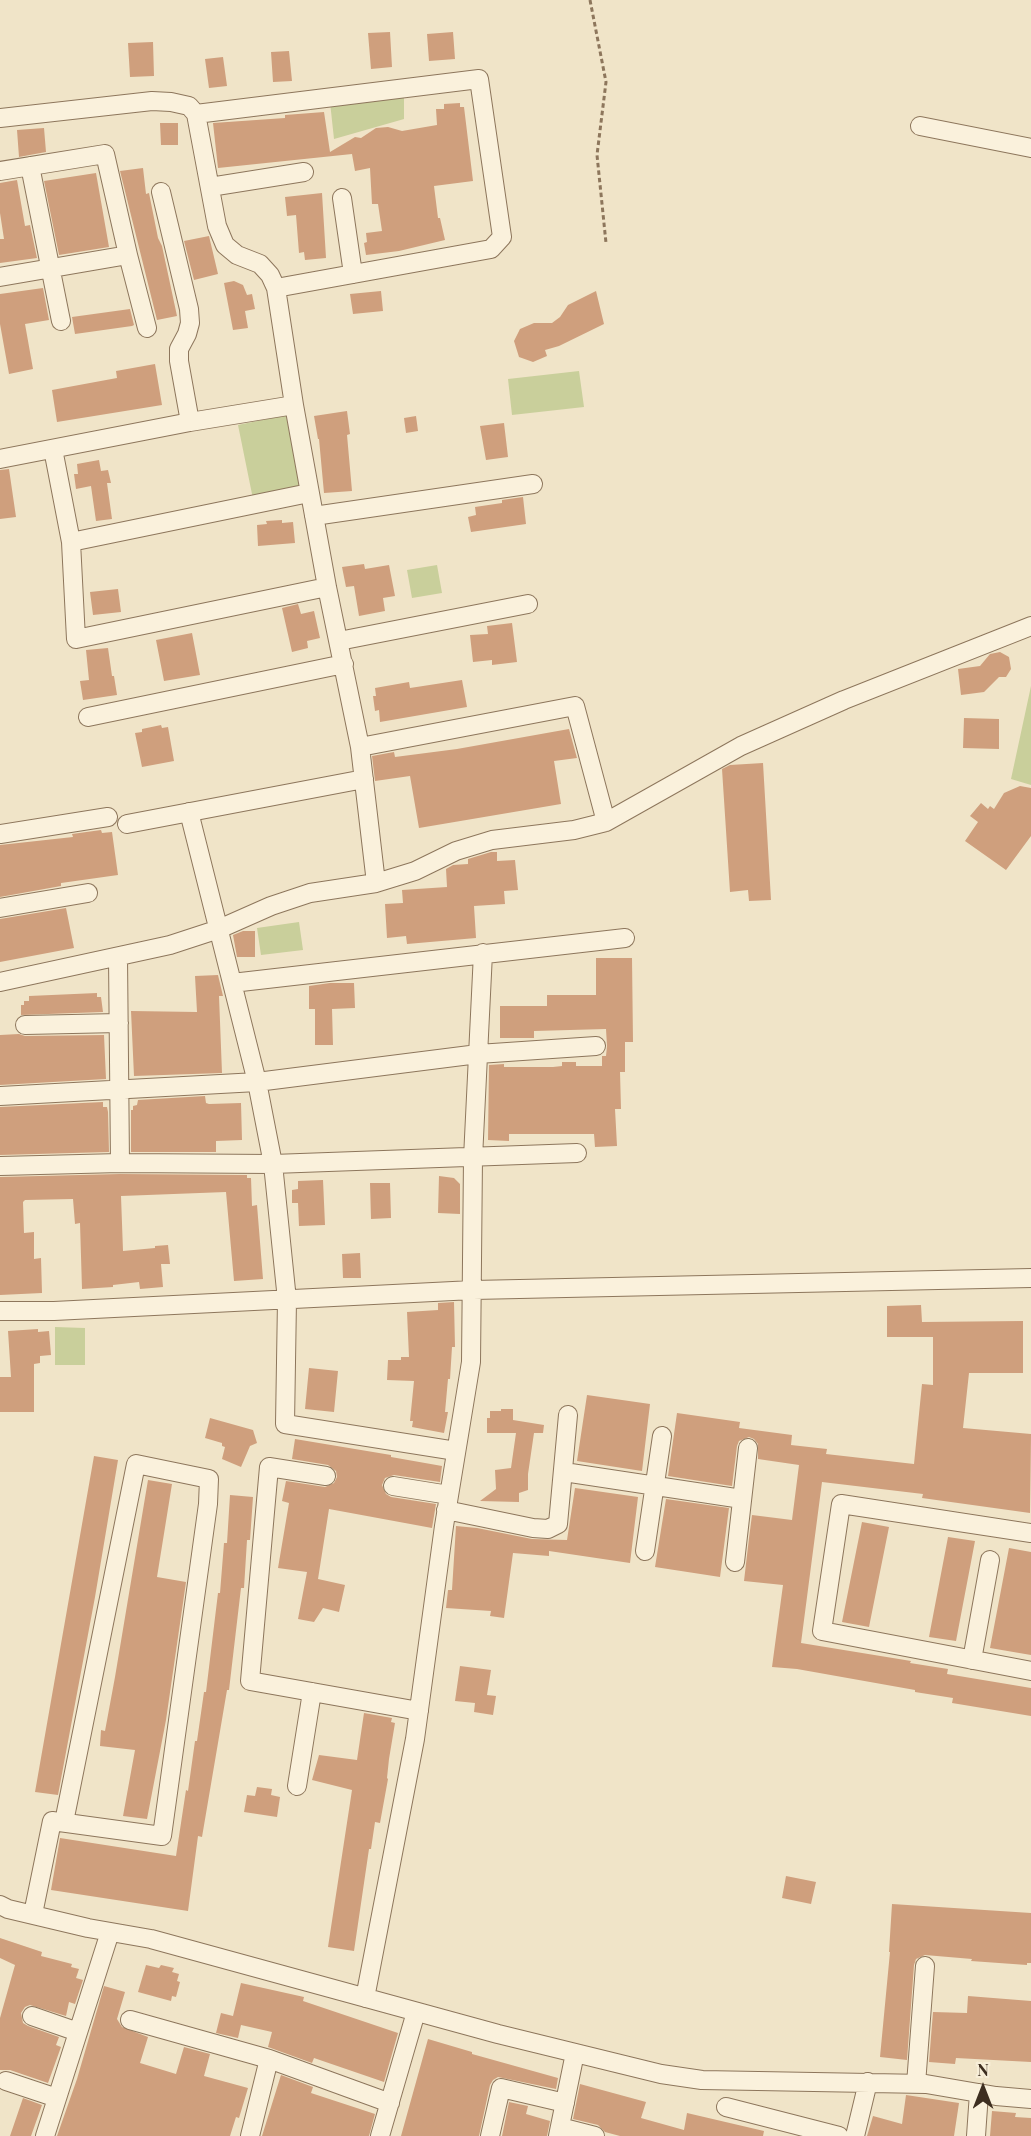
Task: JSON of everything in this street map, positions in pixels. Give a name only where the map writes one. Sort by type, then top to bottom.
[{"type":"street","points":[[196,114],[478,79],[502,237],[492,249],[276,288]]},
{"type":"street","points":[[0,118],[152,101],[189,106],[196,114],[217,226],[225,245],[237,255],[260,264],[270,275],[276,288],[309,493],[360,747],[376,883]]},
{"type":"street","points":[[920,126],[1031,148]]},
{"type":"street","points":[[0,171],[105,154],[147,328]]},
{"type":"street","points":[[30,166],[61,321]]},
{"type":"street","points":[[210,187],[304,172]]},
{"type":"street","points":[[161,192],[189,309],[190,323],[179,349],[179,361],[190,422]]},
{"type":"street","points":[[342,198],[353,274]]},
{"type":"street","points":[[0,278],[128,255]]},
{"type":"street","points":[[0,459],[190,422],[294,405]]},
{"type":"street","points":[[53,449],[71,542],[76,639],[327,587]]},
{"type":"street","points":[[314,516],[533,484]]},
{"type":"street","points":[[71,542],[309,493]]},
{"type":"street","points":[[339,641],[528,604]]},
{"type":"street","points":[[0,982],[170,945],[219,929],[271,906],[310,893],[376,883],[415,871],[456,851],[492,840],[574,830],[606,822],[741,746],[844,700],[1031,626]]},
{"type":"street","points":[[88,717],[344,664]]},
{"type":"street","points":[[360,747],[575,706],[606,822]]},
{"type":"street","points":[[127,824],[364,778]]},
{"type":"street","points":[[189,812],[257,1082],[273,1164],[286,1300],[285,1424],[456,1451]]},
{"type":"street","points":[[0,834],[108,818]]},
{"type":"street","points":[[0,908],[88,893]]},
{"type":"street","points":[[232,983],[625,938]]},
{"type":"street","points":[[365,1998],[419,1711],[447,1503],[471,1362],[473,1158],[483,953]]},
{"type":"street","points":[[118,957],[120,1163]]},
{"type":"street","points":[[25,1025],[119,1023]]},
{"type":"street","points":[[0,1096],[257,1082],[478,1054],[596,1046]]},
{"type":"street","points":[[0,1166],[120,1163],[273,1164],[578,1153]]},
{"type":"street","points":[[0,1311],[54,1311],[473,1290],[1031,1278]]},
{"type":"street","points":[[393,1486],[533,1528],[548,1529],[558,1524],[568,1415]]},
{"type":"street","points":[[645,1551],[662,1436]]},
{"type":"street","points":[[735,1562],[748,1448]]},
{"type":"street","points":[[33,1914],[51,1821],[162,1836],[208,1504],[208,1479],[136,1464],[64,1822]]},
{"type":"street","points":[[326,1476],[269,1467],[250,1681],[419,1711]]},
{"type":"street","points":[[564,1472],[742,1499]]},
{"type":"street","points":[[1031,1533],[841,1504],[822,1630],[1031,1671]]},
{"type":"street","points":[[972,1660],[990,1560]]},
{"type":"street","points":[[297,1786],[312,1692]]},
{"type":"street","points":[[0,1905],[8,1909],[151,1940],[416,2012],[661,2074],[702,2080],[916,2084],[1031,2098]]},
{"type":"street","points":[[45,2136],[110,1932]]},
{"type":"street","points":[[916,2084],[925,1966]]},
{"type":"street","points":[[380,2136],[416,2012]]},
{"type":"street","points":[[32,2016],[78,2032]]},
{"type":"street","points":[[130,2020],[269,2059],[390,2103]]},
{"type":"street","points":[[575,2053],[559,2131],[595,2136]]},
{"type":"street","points":[[250,2136],[269,2059]]},
{"type":"street","points":[[6,2081],[57,2098]]},
{"type":"street","points":[[855,2136],[868,2082]]},
{"type":"street","points":[[490,2136],[501,2088],[564,2103]]},
{"type":"street","points":[[976,2136],[979,2093]]},
{"type":"street","points":[[726,2107],[840,2136]]},
{"type":"path","points":[[590,0],[606,82],[597,155],[606,243]]},
{"type":"green space","points":[[404,94],[404,119],[334,139],[330,102]]},
{"type":"green space","points":[[579,371],[584,407],[512,415],[508,379]]},
{"type":"green space","points":[[286,415],[301,489],[253,499],[238,425]]},
{"type":"green space","points":[[437,565],[442,593],[412,598],[407,570]]},
{"type":"green space","points":[[1031,686],[1031,785],[1011,779]]},
{"type":"green space","points":[[299,922],[303,950],[261,955],[257,928]]},
{"type":"green space","points":[[55,1327],[85,1328],[85,1365],[55,1365]]},
{"type":"building","points":[[390,32],[392,67],[371,69],[368,33]]},
{"type":"building","points":[[453,32],[455,59],[429,61],[427,34]]},
{"type":"building","points":[[153,42],[154,76],[130,77],[128,43]]},
{"type":"building","points":[[289,51],[292,81],[273,82],[271,52]]},
{"type":"building","points":[[223,57],[227,86],[209,88],[205,59]]},
{"type":"building","points":[[460,103],[460,107],[464,107],[473,181],[434,186],[438,218],[440,218],[445,240],[399,251],[366,255],[364,243],[367,242],[366,233],[382,231],[378,204],[372,204],[370,168],[355,171],[352,154],[218,168],[213,123],[285,118],[285,115],[324,112],[330,152],[355,137],[361,138],[376,128],[388,127],[402,131],[437,125],[436,109],[444,109],[444,104]]},
{"type":"building","points":[[160,123],[178,123],[178,145],[161,145]]},
{"type":"building","points":[[44,128],[46,152],[19,157],[17,130]]},
{"type":"building","points":[[143,168],[146,194],[149,193],[177,316],[157,320],[120,171]]},
{"type":"building","points":[[96,173],[109,247],[59,255],[44,181]]},
{"type":"building","points":[[17,180],[25,226],[30,225],[37,258],[0,263],[0,239],[4,239],[0,213],[0,183]]},
{"type":"building","points":[[322,193],[326,258],[305,260],[304,252],[299,253],[296,215],[287,216],[285,197]]},
{"type":"building","points":[[209,236],[218,274],[194,280],[184,241]]},
{"type":"building","points":[[234,281],[243,285],[247,295],[252,294],[255,309],[245,311],[248,328],[233,330],[224,283]]},
{"type":"building","points":[[43,288],[49,320],[25,324],[33,369],[9,374],[0,324],[0,294]]},
{"type":"building","points":[[381,291],[383,311],[353,314],[350,294]]},
{"type":"building","points":[[596,291],[604,324],[559,346],[545,350],[547,356],[533,362],[519,357],[514,341],[520,329],[534,323],[552,323],[560,317],[568,305]]},
{"type":"building","points":[[130,309],[134,325],[132,326],[75,334],[72,317]]},
{"type":"building","points":[[155,364],[162,405],[57,422],[52,390],[117,378],[116,371]]},
{"type":"building","points":[[347,411],[352,491],[324,493],[319,439],[314,416]]},
{"type":"building","points":[[416,416],[418,431],[406,433],[404,418]]},
{"type":"building","points":[[504,423],[508,457],[486,460],[480,426]]},
{"type":"building","points":[[99,460],[101,471],[108,470],[111,483],[107,483],[112,519],[96,521],[91,486],[76,489],[74,474],[78,474],[77,464]]},
{"type":"building","points":[[9,469],[16,517],[0,519],[0,470]]},
{"type":"building","points":[[523,497],[526,524],[471,532],[468,517],[476,515],[475,507]]},
{"type":"building","points":[[282,520],[282,523],[293,522],[295,543],[258,546],[257,525],[267,524],[266,521]]},
{"type":"building","points":[[364,564],[365,569],[389,565],[395,596],[383,598],[385,611],[359,616],[354,586],[346,587],[342,567]]},
{"type":"building","points":[[118,589],[121,612],[93,615],[90,592]]},
{"type":"building","points":[[298,604],[301,614],[314,611],[320,638],[307,641],[308,648],[292,652],[282,608]]},
{"type":"building","points":[[512,623],[517,662],[492,665],[492,660],[473,662],[470,635],[488,634],[487,626]]},
{"type":"building","points":[[192,633],[200,675],[164,681],[156,640]]},
{"type":"building","points":[[108,648],[117,695],[83,700],[80,681],[89,680],[86,650]]},
{"type":"building","points":[[1000,652],[1009,657],[1011,669],[1006,677],[999,677],[984,692],[961,695],[958,669],[980,666],[990,654]]},
{"type":"building","points":[[462,680],[467,707],[380,722],[379,710],[375,711],[373,696],[376,696],[375,688],[409,682],[410,688]]},
{"type":"building","points":[[964,718],[999,719],[999,749],[963,748]]},
{"type":"building","points":[[161,725],[162,728],[168,727],[174,761],[142,767],[135,733]]},
{"type":"building","points":[[569,729],[577,758],[554,761],[561,804],[419,828],[410,776],[375,781],[372,756],[394,752],[395,757],[457,749]]},
{"type":"building","points":[[763,763],[771,900],[749,901],[748,890],[730,892],[722,769],[730,765]]},
{"type":"building","points":[[1020,786],[1031,788],[1031,836],[1006,870],[965,841],[978,822],[970,816],[981,803],[988,809],[990,806],[994,809],[1004,793]]},
{"type":"building","points":[[101,830],[102,833],[112,832],[118,875],[61,883],[61,886],[0,897],[0,845],[73,837],[72,834]]},
{"type":"building","points":[[497,852],[497,861],[515,860],[518,890],[504,891],[505,904],[474,906],[476,938],[407,944],[406,936],[387,938],[385,904],[403,903],[402,890],[447,887],[446,869],[453,865],[468,864],[468,859]]},
{"type":"building","points":[[66,908],[74,948],[0,962],[0,919]]},
{"type":"building","points":[[243,931],[255,931],[255,957],[237,957],[233,935]]},
{"type":"building","points":[[596,958],[632,958],[633,1042],[625,1042],[625,1072],[620,1072],[621,1109],[615,1109],[617,1146],[595,1147],[594,1134],[509,1134],[509,1141],[488,1140],[489,1065],[553,1067],[562,1066],[562,1062],[576,1062],[576,1066],[602,1066],[602,1056],[606,1056],[606,1029],[534,1031],[534,1038],[500,1038],[500,1006],[547,1006],[547,995],[596,995]]},
{"type":"building","points":[[218,975],[223,996],[219,996],[222,1073],[134,1076],[131,1011],[197,1012],[195,976]]},
{"type":"building","points":[[354,983],[355,1008],[332,1009],[333,1045],[315,1045],[315,1009],[309,1009],[309,986]]},
{"type":"building","points":[[97,993],[97,997],[101,997],[103,1012],[21,1015],[21,1005],[24,1005],[24,1001],[29,1001],[29,996]]},
{"type":"building","points":[[0,1035],[25,1036],[104,1035],[106,1079],[0,1085]]},
{"type":"building","points":[[205,1096],[206,1103],[209,1104],[241,1103],[242,1140],[216,1141],[216,1152],[131,1152],[131,1110],[137,1105],[138,1100]]},
{"type":"building","points":[[103,1102],[103,1107],[107,1107],[108,1112],[109,1152],[0,1155],[0,1107]]},
{"type":"building","points":[[120,1174],[247,1175],[247,1178],[251,1178],[252,1206],[257,1205],[263,1279],[234,1281],[226,1192],[121,1196],[123,1251],[168,1245],[170,1264],[161,1264],[163,1287],[140,1289],[139,1282],[82,1289],[80,1223],[75,1224],[73,1199],[25,1200],[23,1202],[24,1233],[34,1232],[34,1259],[41,1258],[42,1293],[0,1295],[0,1177]]},
{"type":"building","points":[[439,1176],[454,1178],[460,1184],[460,1214],[438,1213]]},
{"type":"building","points":[[323,1180],[325,1225],[299,1226],[298,1203],[292,1203],[292,1190],[298,1189],[298,1181]]},
{"type":"building","points":[[370,1183],[390,1183],[391,1218],[371,1219]]},
{"type":"building","points":[[360,1253],[361,1278],[343,1278],[342,1254]]},
{"type":"building","points":[[454,1302],[455,1347],[452,1347],[445,1412],[448,1412],[444,1433],[412,1427],[413,1421],[410,1421],[414,1381],[387,1380],[388,1360],[401,1360],[401,1357],[409,1357],[407,1312],[438,1310],[438,1303]]},
{"type":"building","points":[[921,1305],[922,1322],[1023,1321],[1023,1373],[969,1373],[963,1428],[1031,1434],[1030,1513],[922,1498],[923,1494],[822,1482],[801,1643],[911,1661],[910,1663],[948,1669],[947,1674],[1031,1688],[1031,1716],[952,1703],[953,1698],[915,1692],[915,1690],[797,1669],[772,1667],[783,1585],[744,1581],[752,1515],[792,1520],[799,1465],[758,1459],[758,1444],[749,1437],[739,1441],[737,1446],[732,1486],[668,1476],[677,1413],[740,1422],[739,1428],[792,1435],[791,1445],[827,1449],[826,1454],[914,1464],[922,1384],[933,1385],[933,1337],[887,1337],[887,1306]]},
{"type":"building","points":[[38,1329],[38,1332],[49,1331],[51,1355],[40,1356],[40,1363],[34,1364],[34,1412],[0,1412],[0,1377],[11,1377],[8,1331]]},
{"type":"building","points":[[309,1368],[338,1371],[334,1412],[305,1409]]},
{"type":"building","points":[[587,1395],[650,1404],[642,1471],[577,1461]]},
{"type":"building","points":[[501,1409],[513,1409],[513,1420],[544,1425],[543,1433],[534,1433],[528,1490],[519,1493],[519,1502],[480,1501],[496,1489],[495,1470],[511,1468],[516,1433],[487,1433],[487,1418],[490,1418],[490,1411],[501,1411]]},
{"type":"building","points":[[210,1418],[253,1430],[257,1443],[250,1446],[241,1467],[222,1459],[225,1447],[222,1443],[205,1438]]},
{"type":"building","points":[[295,1439],[442,1466],[440,1482],[394,1475],[385,1478],[382,1485],[386,1494],[391,1497],[436,1504],[432,1528],[329,1509],[318,1579],[345,1585],[339,1612],[323,1608],[314,1622],[298,1619],[307,1572],[278,1568],[289,1503],[282,1501],[286,1481],[325,1487],[334,1483],[337,1477],[336,1471],[328,1465],[292,1459]]},
{"type":"building","points":[[94,1456],[118,1460],[95,1597],[58,1795],[35,1792]]},
{"type":"building","points":[[148,1480],[172,1484],[157,1577],[186,1582],[166,1720],[147,1819],[123,1816],[135,1750],[100,1746],[101,1730],[105,1731],[115,1677]]},
{"type":"building","points":[[575,1488],[638,1497],[630,1563],[549,1551],[549,1556],[513,1553],[504,1618],[490,1616],[491,1611],[446,1608],[448,1590],[452,1590],[456,1526],[532,1539],[567,1540]]},
{"type":"building","points":[[230,1495],[253,1497],[250,1540],[247,1540],[244,1588],[241,1588],[229,1690],[227,1690],[202,1837],[198,1836],[188,1911],[51,1890],[60,1838],[176,1856],[186,1790],[188,1791],[195,1741],[197,1741],[204,1692],[206,1692],[218,1593],[220,1593],[224,1543],[227,1543]]},
{"type":"building","points":[[666,1499],[729,1508],[720,1577],[655,1567]]},
{"type":"building","points":[[862,1522],[889,1527],[869,1627],[842,1622]]},
{"type":"building","points":[[948,1537],[975,1541],[956,1641],[929,1637]]},
{"type":"building","points":[[1009,1548],[1031,1552],[1031,1655],[990,1648]]},
{"type":"building","points":[[460,1666],[491,1670],[487,1695],[496,1696],[493,1715],[474,1712],[475,1703],[455,1701]]},
{"type":"building","points":[[364,1713],[392,1718],[391,1722],[395,1723],[380,1823],[375,1822],[371,1849],[369,1849],[354,1951],[328,1947],[352,1790],[312,1780],[319,1755],[357,1760]]},
{"type":"building","points":[[257,1787],[272,1789],[271,1795],[280,1797],[277,1817],[244,1812],[247,1795],[255,1796]]},
{"type":"building","points":[[786,1876],[816,1882],[811,1904],[782,1898]]},
{"type":"building","points":[[892,1904],[1031,1913],[1031,1963],[1027,1965],[925,1955],[916,1959],[907,2060],[880,2057]]},
{"type":"building","points":[[0,1938],[42,1952],[41,1956],[72,1964],[71,1967],[79,1969],[76,1978],[83,1980],[75,2004],[69,2002],[66,2016],[30,2005],[25,2007],[21,2013],[23,2023],[59,2037],[56,2045],[61,2047],[48,2083],[10,2070],[0,2070],[0,2018],[15,1965],[0,1958]]},
{"type":"building","points":[[146,1965],[174,1968],[172,1972],[179,1974],[177,1981],[180,1982],[176,1997],[172,1996],[171,2001],[138,1992]]},
{"type":"building","points":[[241,1983],[304,1997],[303,2001],[398,2033],[384,2082],[314,2058],[312,2063],[268,2047],[272,2032],[241,2025],[238,2038],[216,2033],[221,2013],[233,2016]]},
{"type":"building","points":[[104,1986],[125,1992],[117,2019],[122,2027],[148,2037],[140,2063],[176,2074],[184,2047],[210,2054],[204,2076],[248,2088],[239,2118],[236,2117],[230,2136],[57,2136],[77,2079]]},
{"type":"building","points":[[968,1996],[1031,2001],[1031,2062],[956,2058],[955,2064],[929,2062],[933,2012],[967,2013]]},
{"type":"building","points":[[428,2039],[558,2078],[556,2089],[498,2077],[490,2085],[479,2136],[401,2136]]},
{"type":"building","points":[[281,2075],[313,2087],[311,2093],[375,2114],[369,2136],[262,2136]]},
{"type":"building","points":[[580,2084],[646,2102],[641,2118],[684,2130],[687,2113],[764,2131],[763,2136],[620,2136],[605,2132],[598,2125],[573,2119]]},
{"type":"building","points":[[906,2095],[959,2103],[954,2136],[867,2136],[873,2116],[902,2124]]},
{"type":"building","points":[[23,2098],[42,2105],[31,2136],[10,2136]]},
{"type":"building","points":[[509,2102],[528,2106],[526,2114],[550,2121],[547,2136],[502,2136]]},
{"type":"building","points":[[992,2111],[1016,2113],[1015,2117],[1031,2118],[1031,2136],[990,2136]]}]
